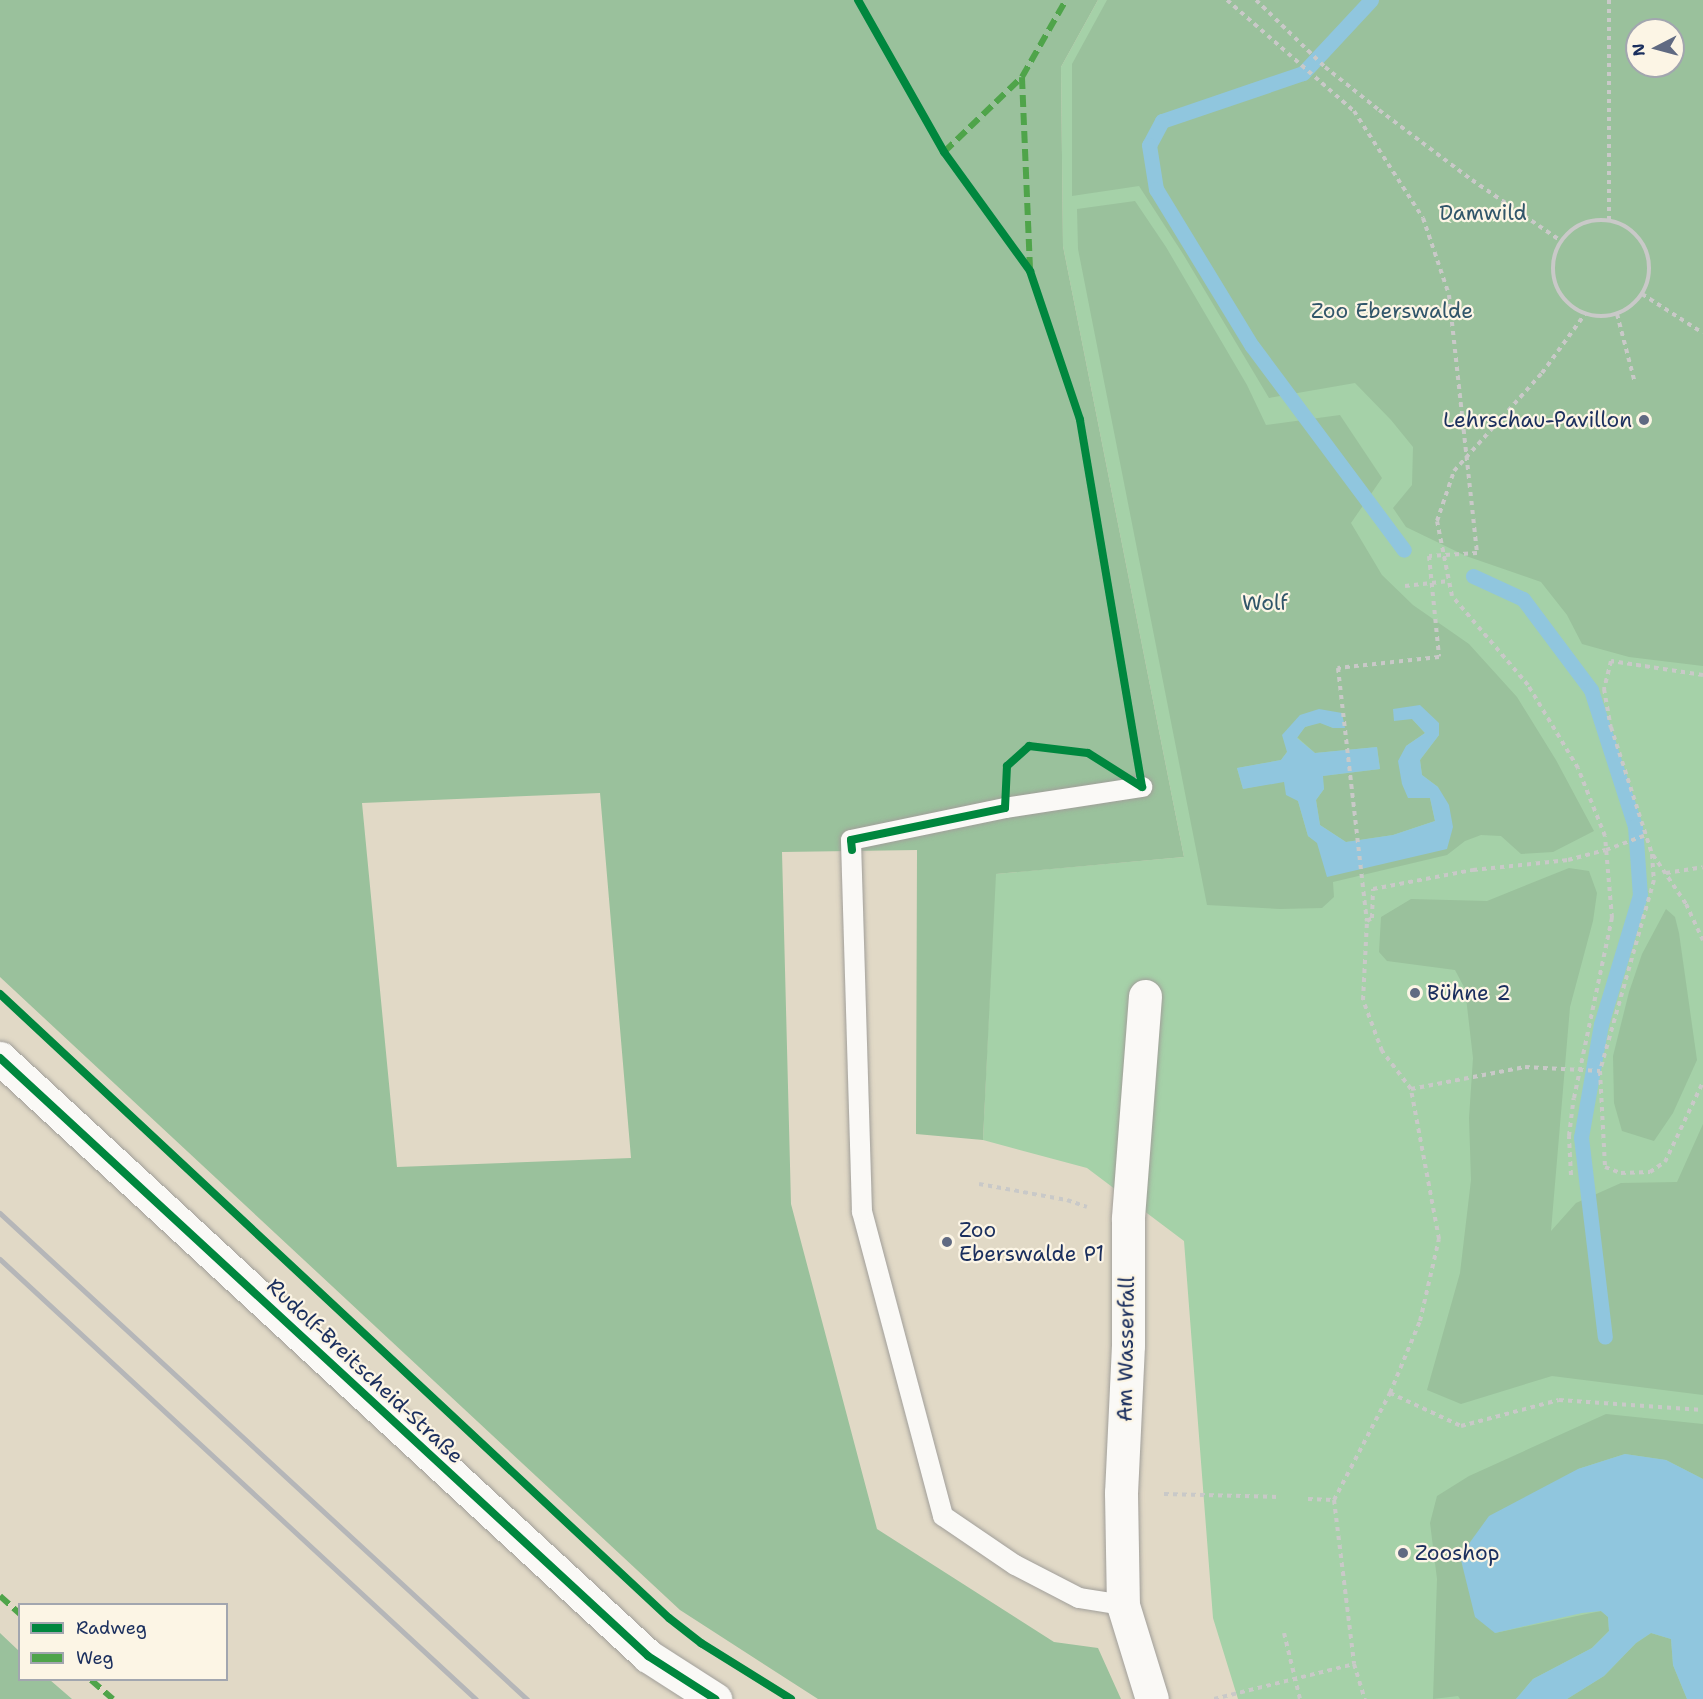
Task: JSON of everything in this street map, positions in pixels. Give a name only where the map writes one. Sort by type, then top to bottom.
[{"type":"street","name":"Am Wasserfall","points":[[1145,996],[1128,1219],[1128,1345],[1121,1493],[1123,1605],[1152,1699]]},
{"type":"street","name":"Rudolf-Breitscheid-Straße","points":[[0,1058],[648,1656],[715,1699]]},
{"type":"lane","points":[[1123,1605],[1079,1598],[1015,1565],[943,1516],[862,1212],[851,840],[1005,808],[1142,787]]},
{"type":"path","points":[[1227,0],[1354,111],[1423,218],[1449,295],[1477,553],[1429,556],[1439,657],[1338,668],[1366,921],[1363,1000],[1382,1051],[1412,1089],[1439,1239],[1420,1321],[1390,1394],[1334,1500],[1354,1664],[1365,1699]]},
{"type":"path","points":[[1256,0],[1326,67],[1472,180],[1561,241]]},
{"type":"path","points":[[1609,0],[1609,219]]},
{"type":"path","points":[[1594,219],[1609,219],[1624,225],[1636,234],[1646,248],[1649,279],[1642,294],[1631,306],[1617,314],[1600,316],[1585,314],[1571,306],[1560,294],[1554,279],[1553,263],[1561,241],[1578,224],[1594,219]]},
{"type":"path","points":[[1642,294],[1703,333]]},
{"type":"path","points":[[1571,1175],[1569,1136],[1579,1072],[1612,918],[1605,836],[1572,759],[1528,685],[1454,599],[1437,521],[1454,471],[1542,373],[1585,314]]},
{"type":"path","points":[[1617,314],[1635,382]]},
{"type":"path","points":[[1405,586],[1449,581]]},
{"type":"path","points":[[1703,675],[1611,661],[1604,689],[1611,727],[1644,836],[1652,854],[1686,904],[1703,940]]},
{"type":"path","points":[[1366,921],[1372,918],[1373,889],[1473,870],[1568,860],[1606,850],[1644,836]]},
{"type":"path","points":[[1652,854],[1654,880],[1652,890],[1600,1071],[1605,1167],[1621,1173],[1650,1172],[1665,1162],[1703,1082]]},
{"type":"path","points":[[1666,873],[1703,867]]},
{"type":"path","points":[[1412,1089],[1484,1077],[1525,1067],[1579,1072],[1600,1071]]},
{"type":"path","points":[[1390,1394],[1461,1426],[1559,1400],[1703,1410]]},
{"type":"path","points":[[1121,1493],[1279,1497]]},
{"type":"path","points":[[1308,1499],[1334,1500]]},
{"type":"path","points":[[1284,1633],[1300,1699]]},
{"type":"path","points":[[1214,1699],[1354,1664]]},
{"type":"green space","points":[[0,0],[1098,0],[1061,67],[1063,246],[1184,857],[996,874],[983,1140],[916,1134],[917,850],[782,852],[791,1204],[877,1529],[1054,1642],[1098,1648],[1121,1699],[818,1699],[680,1610],[0,977]],"holes":[[[600,793],[631,1158],[397,1167],[362,803]]]},
{"type":"green space","name":"Zoo Eberswalde","points":[[1098,0],[1703,0],[1703,1699],[1238,1699],[1213,1618],[1184,1241],[1087,1168],[983,1140],[995,874],[1184,857],[1063,246],[1061,67]]},
{"type":"green space","name":"Damwild","points":[[1107,0],[1703,0],[1703,666],[1629,657],[1582,644],[1567,615],[1541,582],[1466,556],[1406,527],[1393,508],[1412,485],[1413,447],[1391,420],[1355,383],[1269,398],[1183,254],[1139,186],[1072,196],[1072,64]]},
{"type":"green space","name":"Wolf","points":[[1135,201],[1166,247],[1247,385],[1266,425],[1340,415],[1382,478],[1351,523],[1382,575],[1413,605],[1469,644],[1517,697],[1556,760],[1594,831],[1553,852],[1521,854],[1501,836],[1481,835],[1465,841],[1447,855],[1333,882],[1334,897],[1322,908],[1280,909],[1207,905],[1078,249],[1077,209]],"holes":[[[1300,715],[1344,728],[1333,728],[1320,722],[1305,727],[1297,737],[1315,753],[1377,747],[1380,769],[1322,776],[1324,789],[1316,800],[1320,825],[1346,842],[1393,835],[1435,821],[1430,798],[1406,746],[1425,733],[1412,719],[1439,735],[1420,760],[1422,775],[1438,787],[1447,849],[1317,842],[1308,836],[1298,801],[1284,781],[1243,789],[1237,768],[1281,760],[1287,752]]]},
{"type":"green space","points":[[1569,868],[1589,871],[1597,893],[1593,921],[1570,1007],[1551,1231],[1576,1203],[1621,1183],[1677,1182],[1703,1124],[1703,1395],[1552,1376],[1461,1404],[1427,1390],[1460,1273],[1471,1180],[1469,1118],[1473,1058],[1465,989],[1455,970],[1387,961],[1379,952],[1381,917],[1411,899],[1487,901]]},
{"type":"green space","points":[[1666,909],[1675,917],[1679,933],[1697,1060],[1673,1113],[1654,1141],[1622,1131],[1614,1103],[1613,1056],[1629,992],[1642,954]]},
{"type":"green space","points":[[1606,1414],[1703,1424],[1703,1479],[1666,1460],[1625,1454],[1578,1469],[1495,1633],[1601,1611],[1608,1617],[1609,1631],[1592,1648],[1533,1679],[1516,1699],[1460,1699],[1458,1696],[1433,1699],[1437,1579],[1430,1523],[1437,1496],[1469,1476]]},
{"type":"green space","points":[[0,1633],[18,1650],[18,1681],[51,1681],[72,1699],[0,1699]]},
{"type":"green space","points":[[1651,1633],[1671,1639],[1673,1665],[1687,1699],[1567,1699],[1604,1676],[1636,1643]]},
{"type":"water","points":[[1420,705],[1439,723],[1439,735],[1420,760],[1422,775],[1438,787],[1449,805],[1453,827],[1447,849],[1327,877],[1317,843],[1308,836],[1298,801],[1286,795],[1284,782],[1243,789],[1237,768],[1281,760],[1287,752],[1282,735],[1300,715],[1319,709],[1342,713],[1345,728],[1333,728],[1320,723],[1305,727],[1297,738],[1315,753],[1377,747],[1380,769],[1323,776],[1324,789],[1316,800],[1320,825],[1346,842],[1393,835],[1435,821],[1430,798],[1408,798],[1402,784],[1398,761],[1406,746],[1425,733],[1412,719],[1394,721],[1393,709]]},
{"type":"water","points":[[1625,1454],[1666,1460],[1703,1479],[1703,1699],[1687,1699],[1673,1665],[1671,1639],[1651,1633],[1636,1643],[1604,1676],[1567,1699],[1516,1699],[1533,1679],[1592,1648],[1609,1631],[1608,1617],[1601,1611],[1582,1613],[1495,1633],[1475,1617],[1460,1556],[1489,1516],[1578,1469]]},
{"type":"waterway","points":[[1371,0],[1303,73],[1162,121],[1149,145],[1156,189],[1252,346],[1404,550]]},
{"type":"waterway","points":[[1473,576],[1523,599],[1591,690],[1635,826],[1640,895],[1601,1024],[1581,1137],[1605,1337]]},
{"type":"railway","points":[[0,1213],[527,1699]]},
{"type":"railway","points":[[0,1259],[476,1699]]},
{"type":"marked path","points":[[1030,269],[1022,77],[1066,0]]},
{"type":"marked path","points":[[944,152],[1022,77]]},
{"type":"marked path","points":[[0,1596],[18,1612]]},
{"type":"marked path","points":[[92,1681],[113,1699]]},
{"type":"cycle path","points":[[858,0],[944,152],[1030,271],[1080,420],[1142,787]]},
{"type":"cycle path","points":[[852,850],[851,840],[1005,808],[1007,766],[1029,746],[1088,753],[1142,787]]},
{"type":"cycle path","points":[[0,994],[669,1618],[701,1643],[791,1699]]},
{"type":"cycle path","points":[[0,1058],[648,1656],[715,1699]]},
{"type":"place","name":"Lehrschau-Pavillon","points":[[1644,420]]},
{"type":"place","name":"Bühne 2","points":[[1415,993]]},
{"type":"place","name":"Zoo Eberswalde P1","points":[[947,1242]]},
{"type":"place","name":"Zooshop","points":[[1403,1553]]}]
